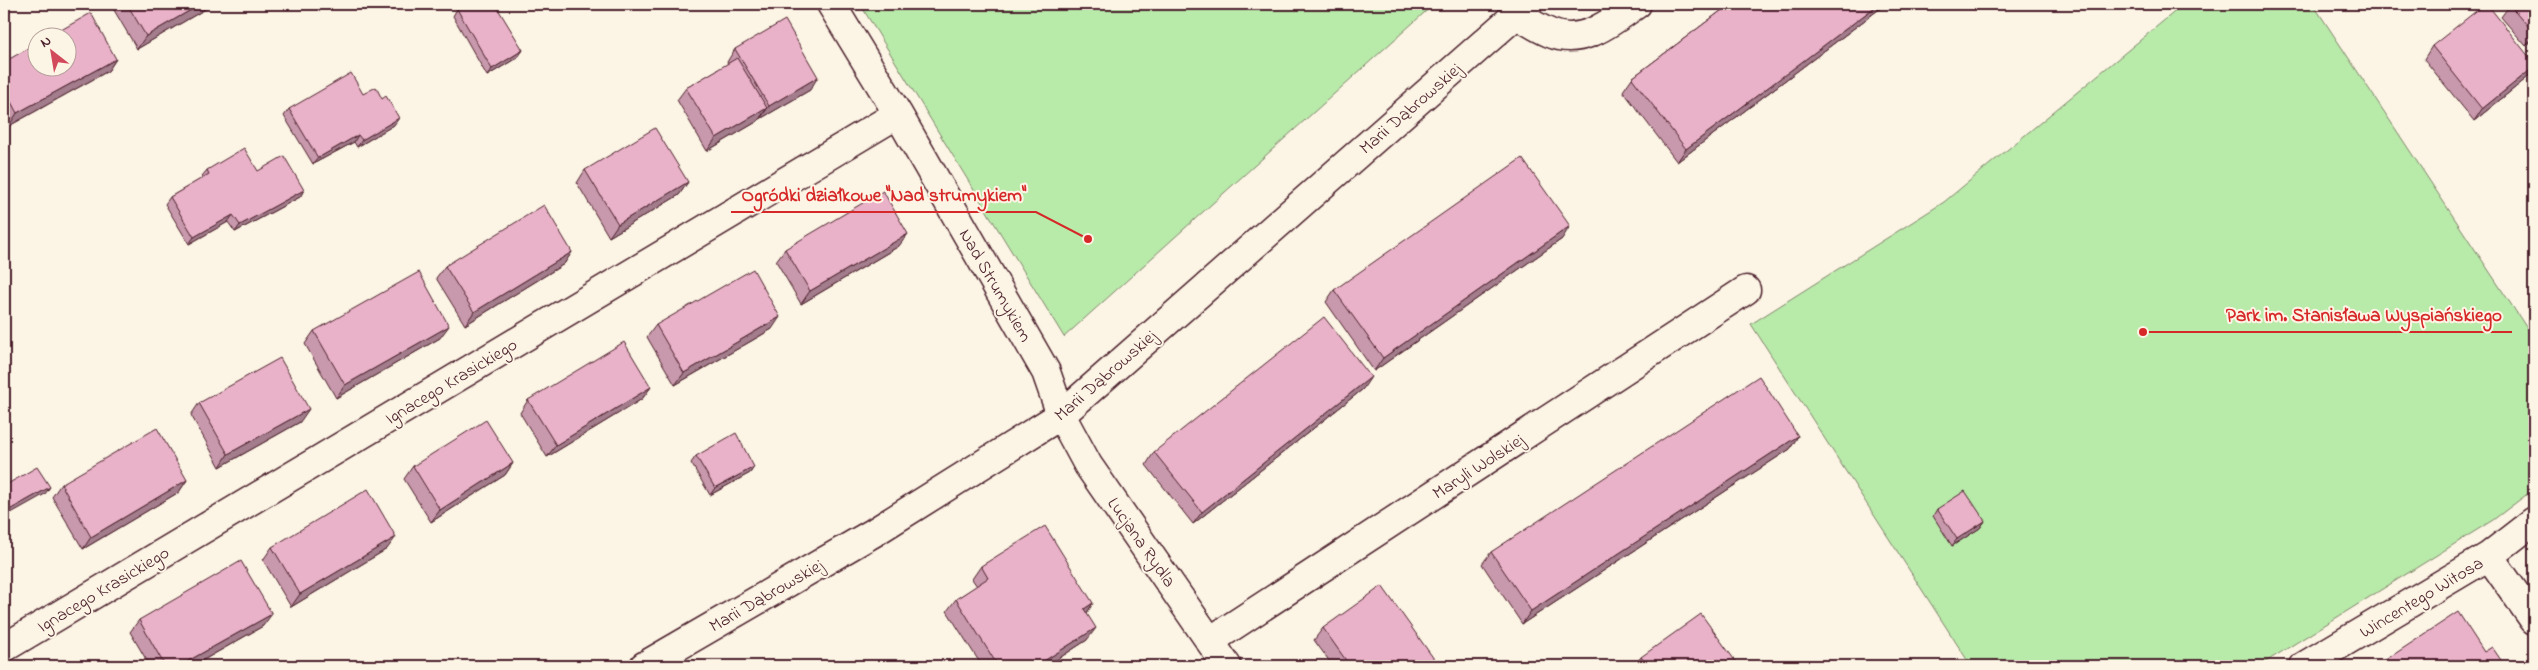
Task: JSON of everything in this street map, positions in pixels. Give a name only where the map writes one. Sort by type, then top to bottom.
[{"type":"street","name":"Nad Strumykiem","points":[[831,4],[898,114],[1046,372],[1061,415]]},
{"type":"street","name":"Marii Dąbrowskiej","points":[[644,666],[873,533],[1061,415],[1522,9],[1550,33],[1567,38],[1590,34],[1638,4]]},
{"type":"street","name":"Ignacego Krasickiego","points":[[4,648],[898,114]]},
{"type":"street","name":"Maryli Wolskiej","points":[[1210,641],[1746,290]]},
{"type":"street","name":"Lucjana Rydla","points":[[1061,415],[1088,465],[1227,666]]},
{"type":"street","name":"Wincentego Witosa","points":[[2304,666],[2489,556],[2534,521]]},
{"type":"street","points":[[2489,556],[2534,620]]},
{"type":"green space","points":[[860,4],[1434,4],[1064,337]]},
{"type":"green space","points":[[2184,4],[2313,4],[2534,339],[2534,489],[2493,520],[2259,666],[1971,666],[1751,324],[1944,202]]},
{"type":"building","points":[[127,4],[201,4],[146,36]]},
{"type":"building","points":[[467,4],[495,4],[523,50],[492,69],[457,9]]},
{"type":"building","points":[[1730,4],[1879,4],[1686,149],[1632,78]]},
{"type":"building","points":[[2487,4],[2534,63],[2534,67],[2482,109],[2432,46]]},
{"type":"building","points":[[2534,4],[2534,33],[2510,5]]},
{"type":"building","points":[[91,13],[116,59],[17,113],[4,89],[4,62],[28,49],[28,78],[78,78],[78,28],[65,28]]},
{"type":"building","points":[[785,20],[818,77],[769,106],[735,49]]},
{"type":"building","points":[[737,58],[767,108],[716,138],[686,88]]},
{"type":"building","points":[[351,73],[363,94],[376,87],[382,99],[386,96],[399,118],[362,140],[358,135],[318,158],[289,109]]},
{"type":"building","points":[[655,128],[688,182],[618,224],[585,170]]},
{"type":"building","points":[[244,148],[258,171],[284,156],[304,190],[240,225],[233,215],[194,237],[170,197],[209,174],[207,170]]},
{"type":"building","points":[[1522,158],[1570,226],[1383,358],[1334,290]]},
{"type":"building","points":[[883,191],[908,234],[810,291],[785,249]]},
{"type":"building","points":[[544,205],[572,252],[474,312],[445,266]]},
{"type":"building","points":[[753,269],[780,317],[684,373],[656,325]]},
{"type":"building","points":[[419,272],[449,326],[345,385],[314,331]]},
{"type":"building","points":[[1324,317],[1371,377],[1202,512],[1154,452]]},
{"type":"building","points":[[624,342],[651,387],[556,445],[528,400]]},
{"type":"building","points":[[280,358],[309,409],[228,454],[199,403]]},
{"type":"building","points":[[1759,376],[1798,436],[1531,611],[1491,552]]},
{"type":"building","points":[[486,420],[513,463],[440,510],[413,466]]},
{"type":"building","points":[[157,428],[187,480],[91,537],[61,484]]},
{"type":"building","points":[[736,433],[754,467],[715,488],[696,456]]},
{"type":"building","points":[[37,467],[50,487],[4,513],[4,486]]},
{"type":"building","points":[[368,489],[396,537],[300,594],[272,547]]},
{"type":"building","points":[[1965,491],[1985,521],[1957,539],[1937,509]]},
{"type":"building","points":[[1045,526],[1093,603],[1084,609],[1096,628],[1036,666],[998,666],[956,599],[988,578],[981,566]]},
{"type":"building","points":[[241,561],[272,614],[179,666],[165,666],[139,620]]},
{"type":"building","points":[[1382,586],[1439,666],[1350,666],[1323,628]]},
{"type":"building","points":[[2458,612],[2484,652],[2492,647],[2505,666],[2388,666],[2384,661]]},
{"type":"building","points":[[1701,614],[1739,666],[1648,666],[1641,657]]},
{"type":"place","name":"Ogródki działkowe \"Nad strumykiem\"","points":[[1088,239]]},
{"type":"place","name":"Park im. Stanisława Wyspiańskiego","points":[[2143,332]]}]
